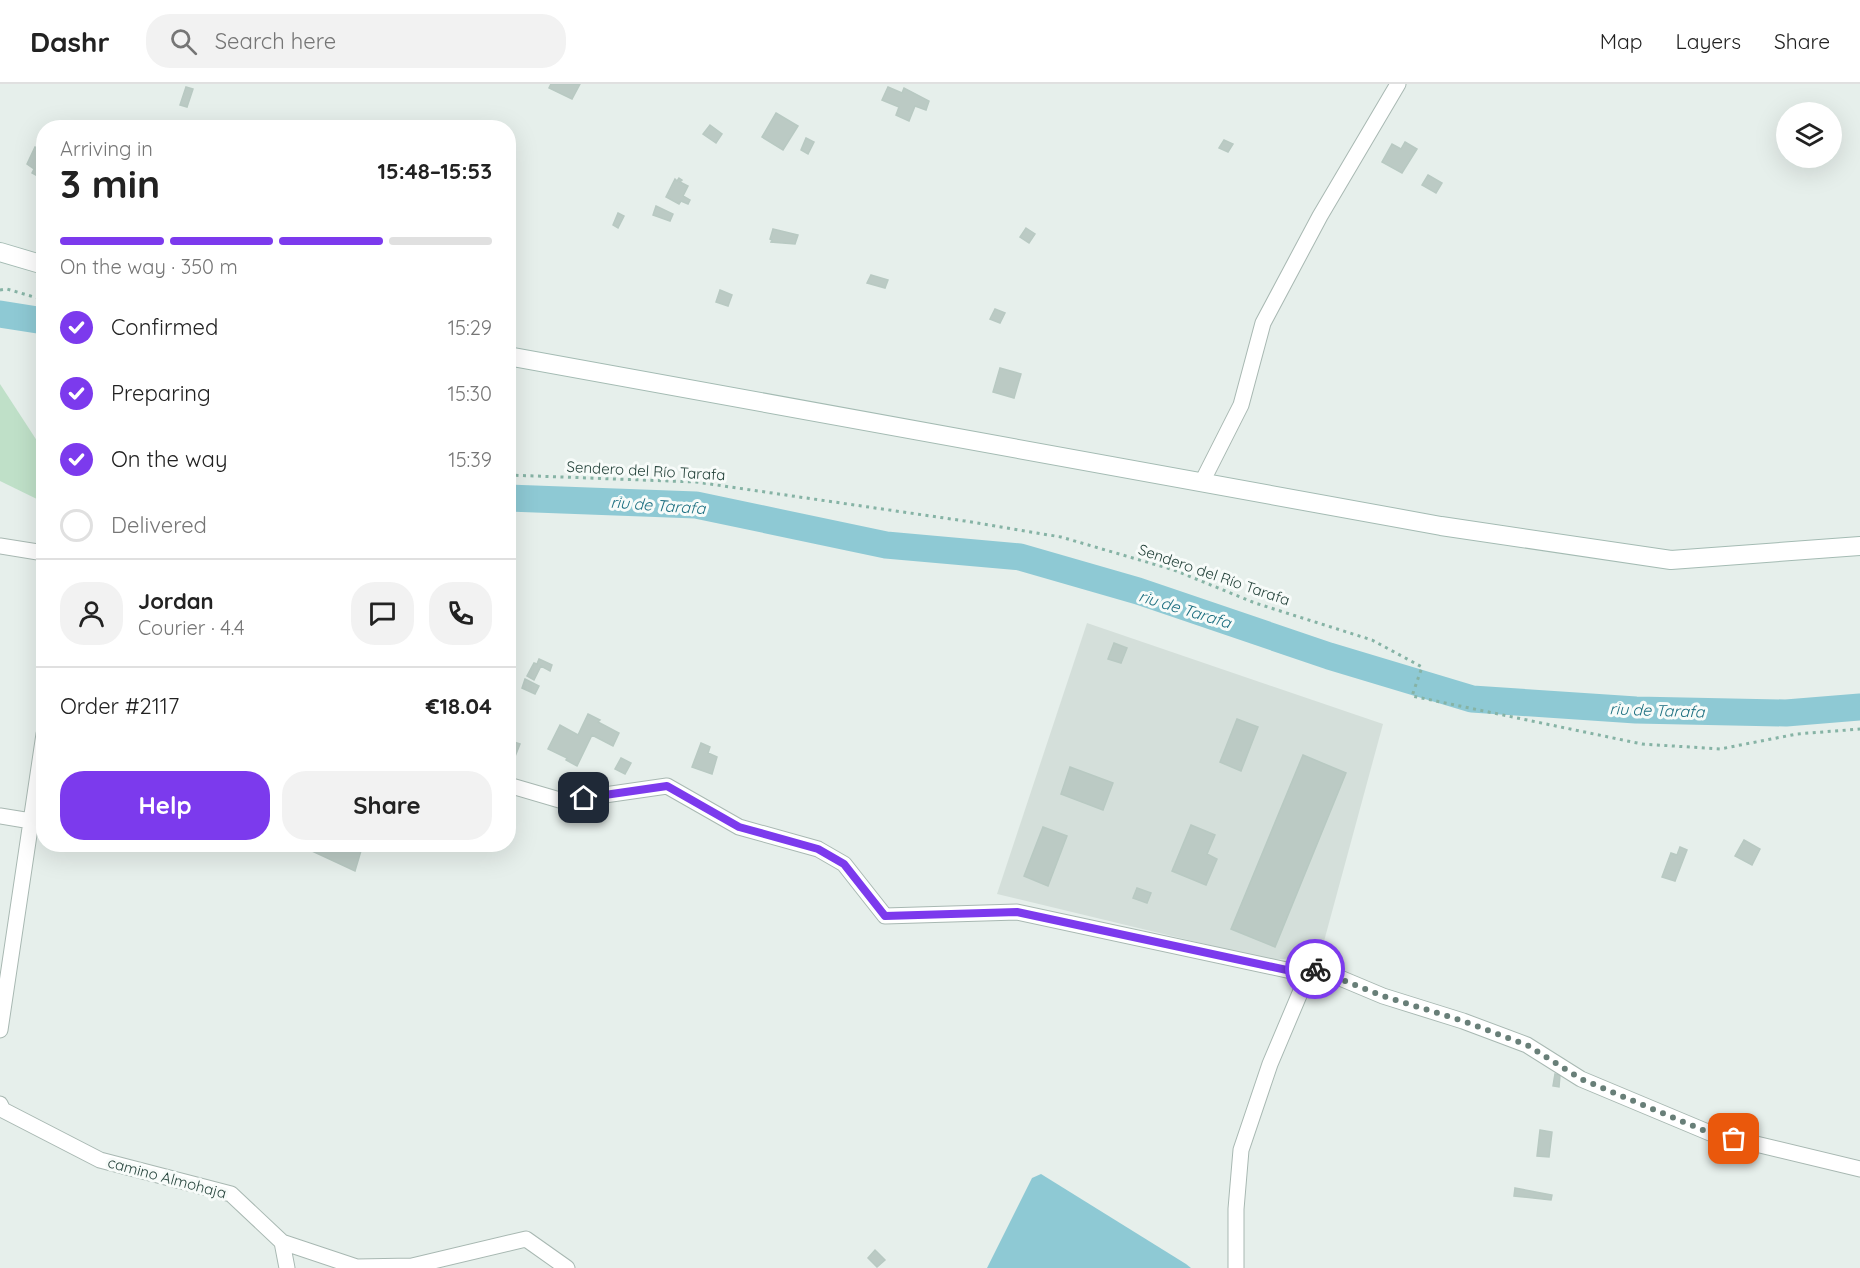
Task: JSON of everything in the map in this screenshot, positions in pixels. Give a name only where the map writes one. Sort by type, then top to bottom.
[{"type":"main road","points":[[0,252],[36,263]]},
{"type":"main road","points":[[0,261],[36,265]]},
{"type":"main road","points":[[516,357],[1441,526],[1671,560],[1860,546]]},
{"type":"street","points":[[1202,482],[1241,405],[1263,323],[1320,216],[1398,84]]},
{"type":"street","points":[[0,546],[36,552]]},
{"type":"street","points":[[516,787],[563,801],[667,786],[739,827],[818,849],[836,859],[844,864],[885,916],[1017,912],[1296,972],[1311,967],[1383,996],[1463,1021],[1527,1045],[1581,1079],[1710,1133],[1860,1169]]},
{"type":"street","points":[[0,1030],[36,788]]},
{"type":"street","points":[[0,816],[31,821]]},
{"type":"street","points":[[1236,1268],[1236,1209],[1241,1150],[1270,1064],[1311,967]]},
{"type":"street","name":"camino Almohaja","points":[[0,1104],[3,1110],[100,1160],[231,1194],[282,1242],[357,1267],[412,1266],[526,1239],[567,1268]]},
{"type":"street","points":[[282,1242],[287,1268]]},
{"type":"path","points":[[0,290],[7,289],[36,298]]},
{"type":"path","name":"Sendero del Río Tarafa","points":[[516,475],[696,482],[965,520],[1061,537],[1174,570],[1255,603],[1372,640],[1422,667],[1412,696],[1642,744],[1720,749],[1797,734],[1860,729]]},
{"type":"shaded area","points":[[1087,623],[1383,724],[1320,956],[1271,960],[997,894]]},
{"type":"green space","points":[[0,384],[36,439],[36,499],[0,481]]},
{"type":"water","points":[[1041,1174],[1191,1268],[987,1268],[1032,1178]]},
{"type":"building","points":[[551,84],[580,84],[572,99],[549,88]]},
{"type":"building","points":[[186,87],[193,89],[187,107],[180,105]]},
{"type":"building","points":[[888,87],[902,93],[904,88],[929,101],[926,110],[915,106],[909,121],[896,115],[899,107],[882,100]]},
{"type":"building","points":[[776,113],[798,126],[783,150],[762,137]]},
{"type":"building","points":[[710,125],[722,134],[716,143],[703,134]]},
{"type":"building","points":[[806,138],[814,142],[808,154],[801,150]]},
{"type":"building","points":[[1224,140],[1233,144],[1228,152],[1219,148]]},
{"type":"building","points":[[1405,142],[1417,149],[1402,173],[1382,162],[1392,144],[1401,149]]},
{"type":"building","points":[[35,147],[36,175],[32,173],[34,169],[27,164]]},
{"type":"building","points":[[1428,175],[1442,183],[1436,193],[1422,185]]},
{"type":"building","points":[[679,178],[682,180],[680,182],[688,186],[683,196],[690,200],[688,204],[681,201],[679,204],[666,197],[675,179],[677,181]]},
{"type":"building","points":[[656,206],[673,214],[670,221],[653,215]]},
{"type":"building","points":[[618,213],[624,216],[618,228],[613,225]]},
{"type":"building","points":[[1026,228],[1035,234],[1029,243],[1020,237]]},
{"type":"building","points":[[773,229],[798,235],[795,244],[771,242]]},
{"type":"building","points":[[871,275],[888,280],[885,288],[867,283]]},
{"type":"building","points":[[720,290],[732,295],[728,306],[716,302]]},
{"type":"building","points":[[995,309],[1005,313],[1000,323],[990,319]]},
{"type":"building","points":[[1000,368],[1021,374],[1014,398],[993,392]]},
{"type":"building","points":[[1114,643],[1127,648],[1121,663],[1108,659]]},
{"type":"building","points":[[539,659],[552,665],[550,671],[541,666],[534,680],[527,676]]},
{"type":"building","points":[[525,679],[539,686],[535,694],[522,688]]},
{"type":"building","points":[[588,714],[619,733],[613,746],[592,735],[577,766],[566,760],[567,758],[548,749],[560,725],[578,735]]},
{"type":"building","points":[[1237,719],[1258,727],[1241,771],[1220,762]]},
{"type":"building","points":[[516,743],[520,744],[516,754]]},
{"type":"building","points":[[701,743],[710,747],[708,753],[717,757],[712,774],[692,767]]},
{"type":"building","points":[[1303,755],[1346,773],[1275,947],[1231,929]]},
{"type":"building","points":[[621,758],[631,763],[625,774],[615,769]]},
{"type":"building","points":[[1070,767],[1113,783],[1103,810],[1061,794]]},
{"type":"building","points":[[1191,825],[1215,835],[1207,854],[1217,859],[1206,885],[1172,871]]},
{"type":"building","points":[[1043,827],[1067,836],[1048,886],[1024,876]]},
{"type":"building","points":[[1744,840],[1760,849],[1752,865],[1735,856]]},
{"type":"building","points":[[1680,847],[1687,850],[1675,881],[1662,877],[1671,853],[1677,855]]},
{"type":"building","points":[[314,852],[361,852],[355,871]]},
{"type":"building","points":[[1137,888],[1151,893],[1147,903],[1133,898]]},
{"type":"building","points":[[1555,1074],[1560,1075],[1559,1087],[1553,1086]]},
{"type":"building","points":[[1540,1130],[1552,1132],[1549,1157],[1537,1156]]},
{"type":"building","points":[[1515,1188],[1552,1195],[1551,1200],[1514,1196]]},
{"type":"building","points":[[875,1250],[885,1260],[877,1267],[868,1258]]},
{"type":"waterway","name":"riu de Tarafa","points":[[0,314],[36,320]]},
{"type":"waterway","name":"riu de Tarafa","points":[[516,498],[696,505],[886,545],[1020,557],[1138,591],[1329,656],[1472,699],[1636,710],[1786,713],[1860,707]]},
{"type":"way so far","points":[[1315,969],[1383,996],[1463,1021],[1527,1045],[1581,1079],[1710,1133],[1734,1139]]},
{"type":"route","points":[[584,798],[667,786],[739,827],[818,849],[844,864],[885,916],[1017,912],[1296,972],[1311,967],[1315,969]]}]
